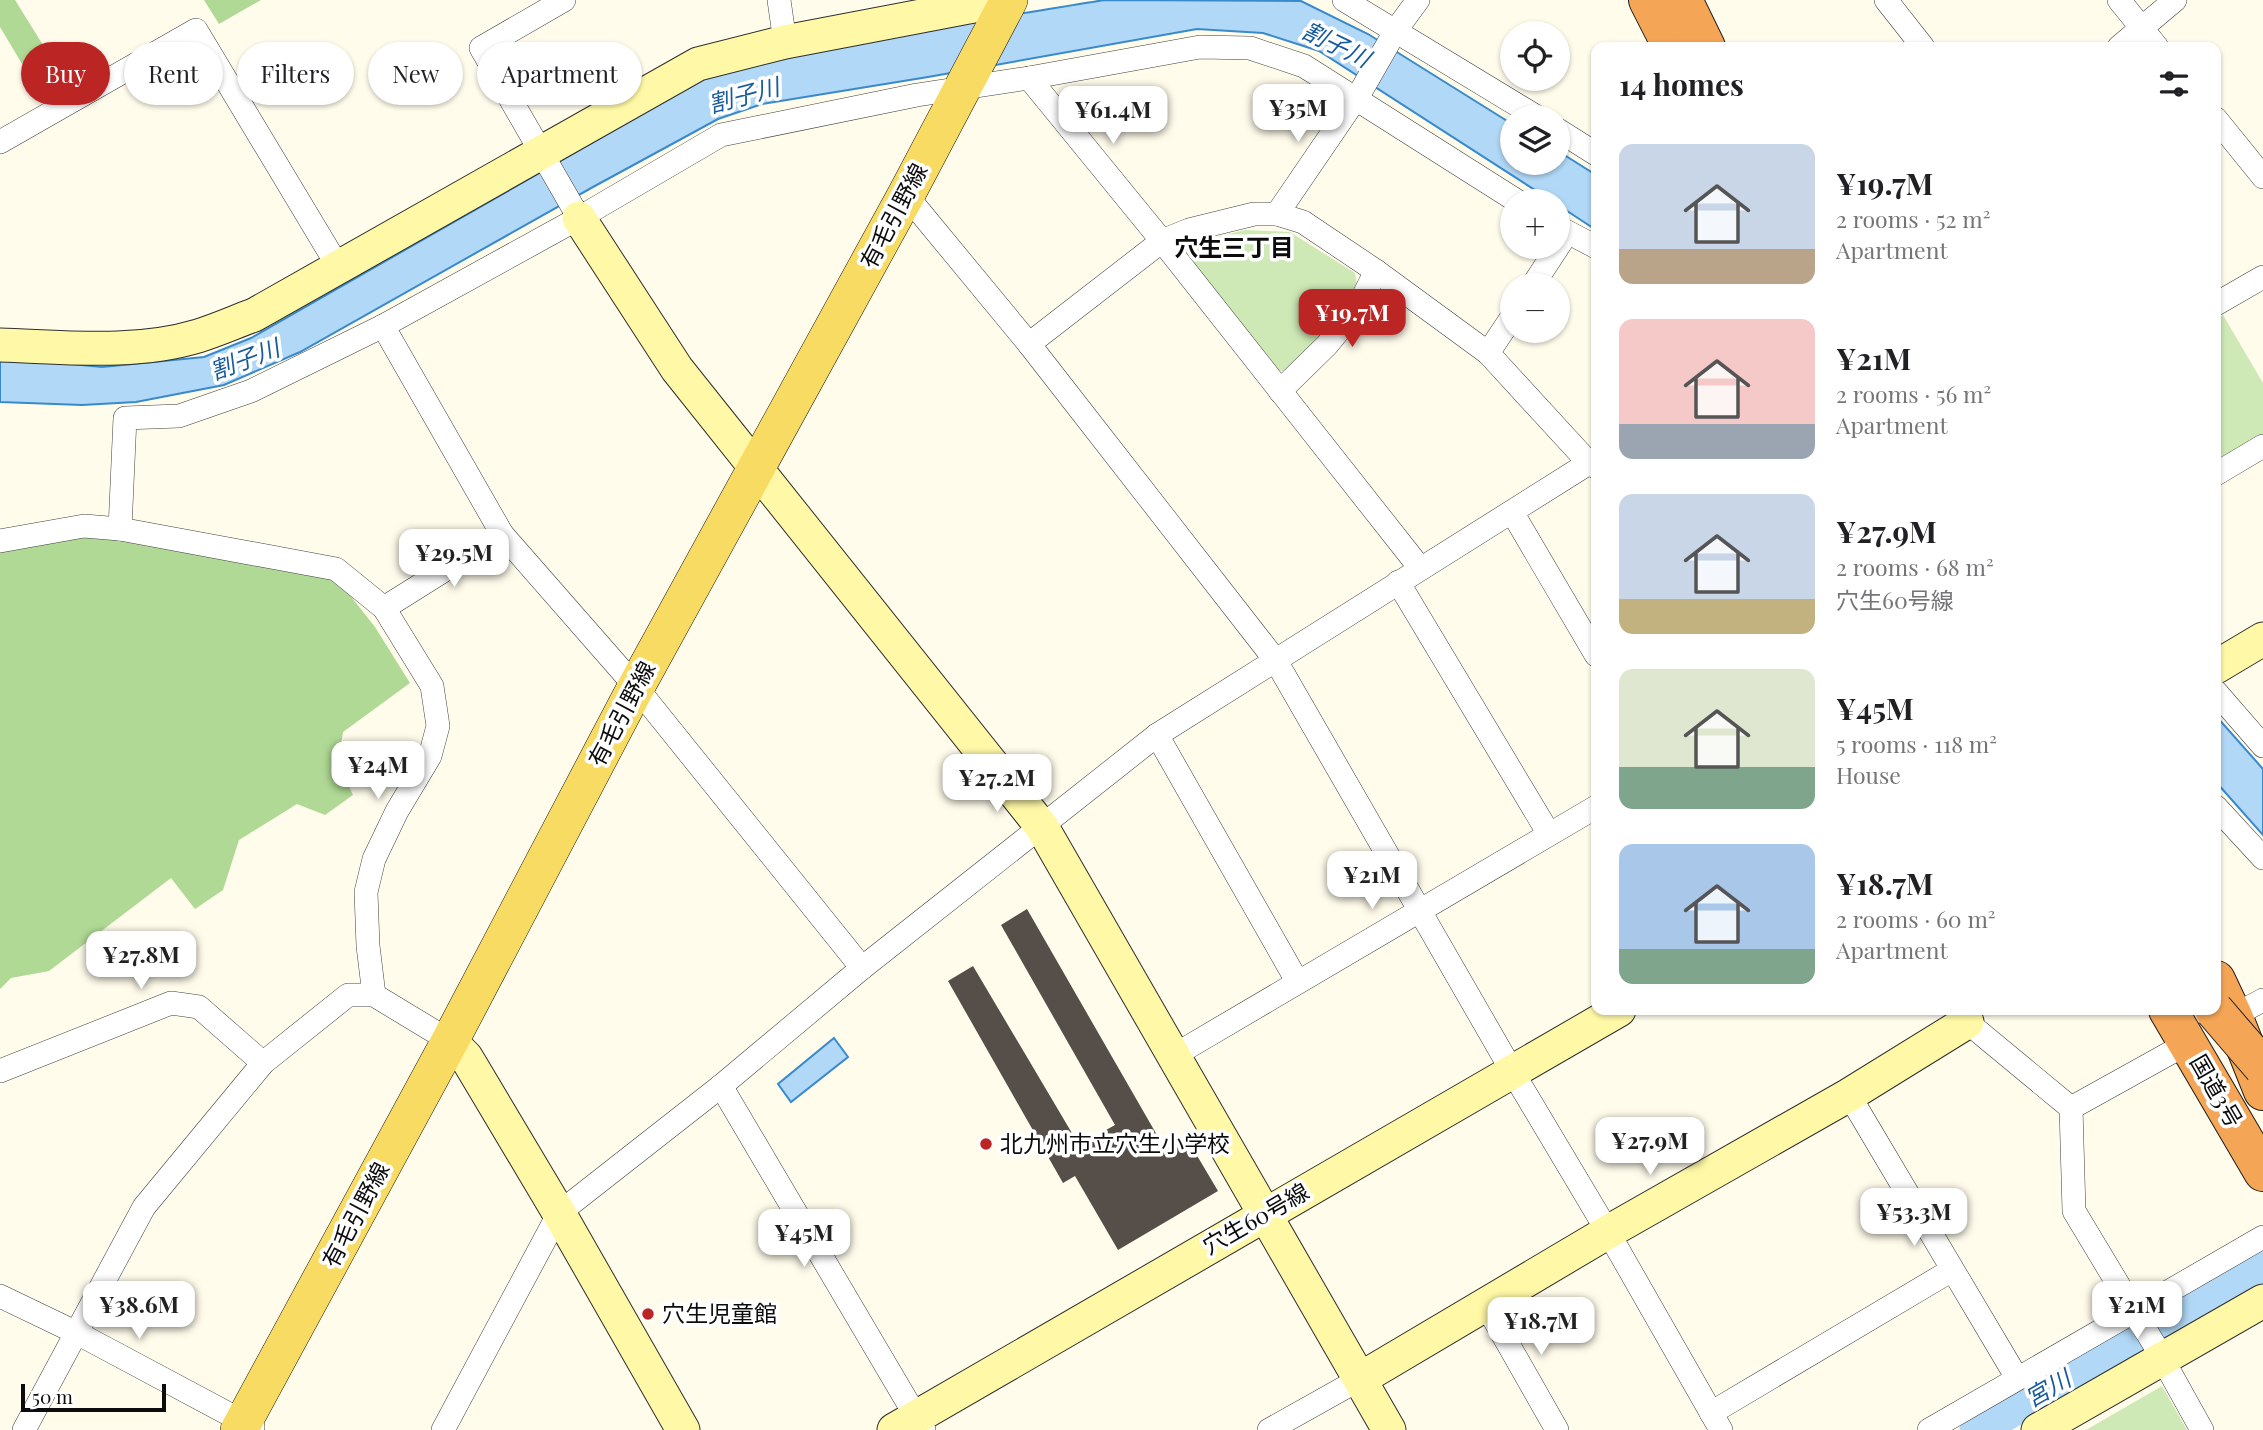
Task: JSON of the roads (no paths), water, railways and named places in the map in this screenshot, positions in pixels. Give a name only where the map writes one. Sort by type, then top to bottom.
[{"type":"highway","points":[[1627,0],[1645,42]]},
{"type":"highway","points":[[1648,0],[1669,42]]},
{"type":"highway","points":[[1683,0],[1704,42]]},
{"type":"highway","name":"国道3号","points":[[2221,987],[2237,1009],[2263,1091]]},
{"type":"highway","points":[[2237,1009],[2263,1057]]},
{"type":"highway","points":[[2237,1009],[2263,1067]]},
{"type":"highway","name":"国道3号","points":[[2171,1015],[2263,1172]]},
{"type":"main road","name":"有毛引野線","points":[[247,1427],[636,687],[906,195],[1003,7]]},
{"type":"street","points":[[564,0],[481,48],[577,215],[677,369],[1042,827],[1389,1430]]},
{"type":"street","points":[[779,0],[785,43]]},
{"type":"street","points":[[1344,0],[1393,36],[1515,105]]},
{"type":"street","points":[[1277,214],[1359,95],[1393,36],[1418,0]]},
{"type":"street","points":[[1886,0],[1919,42]]},
{"type":"street","points":[[2119,0],[2153,42]]},
{"type":"street","points":[[2125,42],[2175,0]]},
{"type":"street","points":[[0,345],[103,349],[149,345],[196,336],[254,315],[545,159],[698,64],[785,43],[1003,7]]},
{"type":"street","points":[[0,142],[196,30],[340,268]]},
{"type":"street","points":[[120,529],[125,418],[179,416],[251,391],[383,326],[721,135],[963,84],[1030,78],[1200,47],[1250,48],[1304,66],[1359,95],[1500,190]]},
{"type":"street","points":[[1030,78],[1420,568]]},
{"type":"street","points":[[2221,125],[2263,177]]},
{"type":"street","points":[[1570,138],[1591,151]]},
{"type":"street","points":[[906,195],[1029,344],[1276,661],[1512,1071],[1608,1231],[1716,1422],[1952,1270]]},
{"type":"street","points":[[1029,344],[1162,242],[1189,230],[1223,221],[1254,214],[1277,214],[1303,222],[1376,271],[1488,353],[1591,463]]},
{"type":"street","points":[[1570,234],[1591,244]]},
{"type":"street","points":[[1280,391],[1327,345],[1359,307],[1376,271]]},
{"type":"street","points":[[2221,301],[2263,277]]},
{"type":"street","points":[[383,326],[502,534],[636,687],[862,968]]},
{"type":"street","points":[[1488,353],[1500,335]]},
{"type":"street","points":[[2221,471],[2263,446]]},
{"type":"street","points":[[443,1430],[559,1213],[721,1086],[862,968],[1157,735],[1420,568],[1591,466]]},
{"type":"street","points":[[1512,512],[1591,646]]},
{"type":"street","points":[[0,541],[84,526],[120,529],[336,569],[384,608],[432,685],[438,726],[430,756],[391,823],[374,859],[366,892],[368,946],[374,995]]},
{"type":"street","points":[[384,608],[502,534]]},
{"type":"street","points":[[1398,582],[1549,834]]},
{"type":"street","points":[[2221,664],[2263,639]]},
{"type":"street","points":[[2221,698],[2263,746]]},
{"type":"street","points":[[1157,735],[1297,981]]},
{"type":"street","points":[[1172,1056],[1591,810]]},
{"type":"street","points":[[2221,812],[2263,858]]},
{"type":"street","points":[[24,1430],[144,1208],[263,1063],[348,995],[374,995],[450,1041],[466,1057],[683,1430]]},
{"type":"street","points":[[0,1071],[171,1003],[199,1007],[263,1063]]},
{"type":"street","name":"穴生60号線","points":[[911,1426],[1264,1214],[1610,1015]]},
{"type":"street","points":[[1269,1430],[1608,1231],[1849,1095],[1964,1016],[2071,1108],[2074,1211],[2160,1353],[2202,1430]]},
{"type":"street","points":[[2071,1108],[2188,1043]]},
{"type":"street","points":[[721,1086],[911,1426]]},
{"type":"street","points":[[1849,1095],[2017,1378]]},
{"type":"street","points":[[1929,1430],[2017,1378],[2137,1315],[2263,1237]]},
{"type":"street","points":[[0,1296],[77,1333],[247,1427]]},
{"type":"street","points":[[2038,1430],[2160,1353],[2263,1301]]},
{"type":"street","points":[[1486,1305],[1557,1430]]},
{"type":"water","name":"割子川","points":[[1104,0],[1301,1],[1368,34],[1500,116],[1500,168],[1319,51],[1263,33],[1197,29],[762,104],[718,119],[300,352],[224,385],[136,402],[82,405],[0,402],[0,357],[102,367],[204,357],[251,338],[707,77],[854,43]]},
{"type":"water","points":[[1570,159],[1591,172],[1591,227],[1570,213],[1570,189],[1533,189],[1512,175],[1570,175]]},
{"type":"water","points":[[2221,722],[2263,769],[2263,835],[2221,788]]},
{"type":"water","points":[[834,1038],[848,1057],[791,1102],[778,1084]]},
{"type":"waterway","name":"宮川","points":[[1977,1430],[2263,1263]]},
{"type":"place","name":"北九州市立穴生小学校","points":[[986,1144]]},
{"type":"place","name":"穴生児童館","points":[[648,1314]]},
{"type":"district","name":"穴生三丁目","points":[[1234,248]]}]
